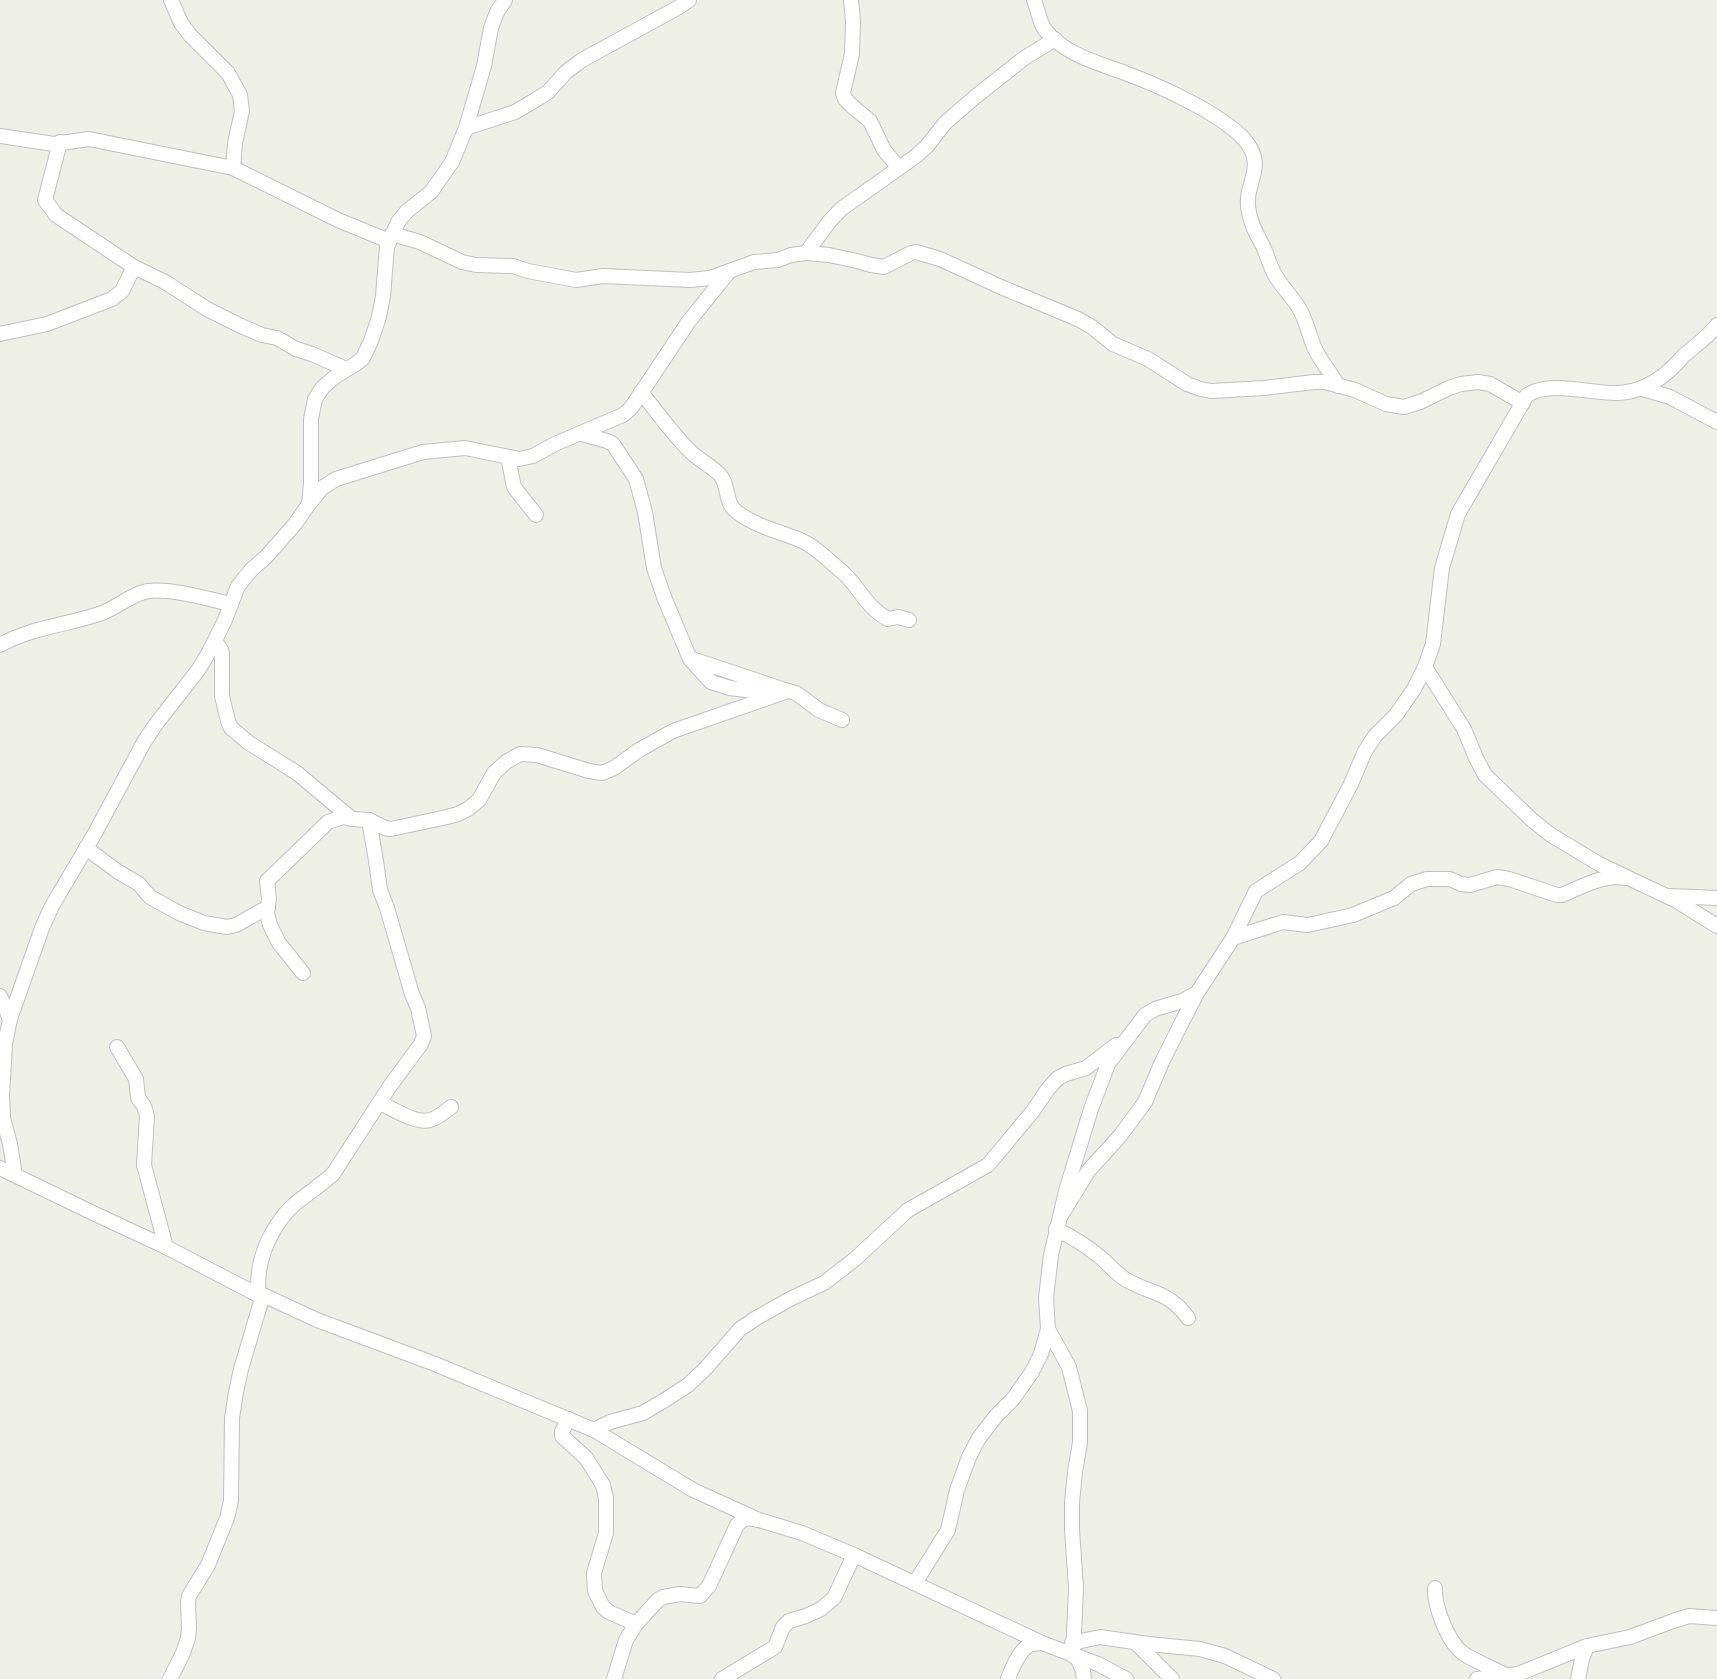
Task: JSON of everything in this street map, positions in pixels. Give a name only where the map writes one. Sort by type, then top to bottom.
[{"type":"street","points":[[171,0],[190,35],[228,73],[240,95],[242,111],[235,143],[233,168]]},
{"type":"street","points":[[309,504],[313,406],[323,387],[363,358],[379,317],[387,247],[398,222],[407,210],[431,192],[452,162],[466,128],[484,66],[491,28],[505,0]]},
{"type":"street","points":[[466,128],[516,112],[548,92],[573,66],[679,8],[689,0]]},
{"type":"street","points":[[851,0],[852,54],[843,93],[845,99],[870,121],[884,150],[899,168]]},
{"type":"street","points":[[1034,0],[1043,27],[1067,48],[1166,90],[1201,108],[1245,140],[1254,157],[1256,167],[1247,196],[1248,211],[1254,231],[1276,276],[1298,306],[1315,349],[1338,386]]},
{"type":"street","points":[[806,253],[841,209],[927,146],[945,123],[975,97],[1023,59],[1055,39]]},
{"type":"street","points":[[0,136],[54,144],[96,140],[233,168],[338,219],[391,238],[420,242],[445,255],[470,264],[513,266],[576,280],[603,276],[690,280],[710,278],[754,262],[778,260],[806,253],[829,255],[884,267],[916,252],[940,259],[1078,319],[1113,344],[1148,359],[1196,388],[1210,391],[1325,382],[1355,390],[1386,405],[1399,407],[1420,402],[1461,384],[1478,382],[1490,384],[1523,403]]},
{"type":"street","points":[[60,142],[45,200],[56,215],[134,267],[165,282],[207,309],[262,335],[277,338],[296,349],[346,369]]},
{"type":"street","points":[[0,333],[46,324],[112,299],[122,291],[134,267]]},
{"type":"street","points":[[15,1175],[3,1118],[5,1044],[10,1019],[42,928],[52,906],[144,742],[199,669],[215,641],[238,586],[245,577],[296,524],[322,488],[336,479],[423,452],[465,448],[519,459],[533,456],[557,443],[623,415],[632,408],[689,321],[727,273]]},
{"type":"street","points":[[1643,389],[1674,367],[1717,325]]},
{"type":"street","points":[[1058,1223],[1089,1170],[1120,1136],[1145,1102],[1162,1062],[1197,993],[1233,938],[1256,891],[1300,863],[1321,841],[1351,784],[1365,751],[1414,689],[1425,668],[1433,644],[1442,568],[1458,514],[1527,395],[1542,389],[1617,393],[1643,389],[1670,397],[1717,422]]},
{"type":"street","points":[[641,392],[689,450],[721,475],[730,506],[736,512],[774,531],[801,540],[846,574],[864,599],[880,614],[888,619],[898,617],[909,620]]},
{"type":"street","points":[[582,434],[613,444],[636,479],[645,512],[654,568],[690,659],[796,693],[819,710],[842,720]]},
{"type":"street","points":[[508,457],[514,487],[536,514]]},
{"type":"street","points":[[0,645],[31,631],[69,623],[107,611],[145,592],[163,592],[231,604]]},
{"type":"street","points":[[215,641],[222,654],[222,696],[231,728],[249,743],[297,773],[352,819]]},
{"type":"street","points":[[1425,668],[1464,729],[1485,775],[1532,820],[1551,835],[1627,878],[1665,895],[1717,926]]},
{"type":"street","points":[[303,973],[279,943],[275,934],[267,913],[269,899],[267,880],[328,822],[343,817],[369,820],[391,829],[458,814],[479,800],[494,773],[506,762],[520,754],[537,755],[602,773],[614,768],[639,750],[673,731],[784,690]]},
{"type":"street","points":[[170,1679],[188,1638],[189,1596],[208,1565],[227,1518],[231,1501],[232,1418],[241,1369],[260,1295],[259,1270],[262,1257],[274,1230],[295,1204],[322,1185],[333,1174],[390,1086],[421,1044],[424,1036],[418,1008],[380,890],[369,820]]},
{"type":"street","points":[[86,848],[139,884],[156,901],[179,913],[214,926],[236,925],[268,907]]},
{"type":"street","points":[[1233,938],[1283,922],[1308,925],[1353,915],[1394,898],[1411,884],[1427,879],[1450,879],[1470,885],[1497,877],[1557,895],[1599,879],[1627,878]]},
{"type":"street","points":[[1665,895],[1717,898]]},
{"type":"street","points":[[915,1583],[948,1530],[957,1490],[979,1438],[1013,1399],[1032,1372],[1041,1354],[1048,1329],[1046,1298],[1058,1223],[1090,1109],[1108,1064],[1145,1015],[1197,993]]},
{"type":"street","points":[[0,996],[10,1019]]},
{"type":"street","points":[[594,1430],[610,1422],[644,1413],[688,1385],[740,1329],[792,1298],[824,1283],[855,1259],[908,1210],[988,1164],[1058,1078],[1086,1068],[1099,1060],[1131,1033]]},
{"type":"street","points":[[117,1047],[136,1079],[138,1098],[147,1116],[144,1165],[166,1247]]},
{"type":"street","points":[[380,1102],[415,1120],[422,1121],[435,1118],[451,1107]]},
{"type":"street","points":[[0,1168],[166,1247],[260,1295],[317,1320],[435,1364],[594,1430],[693,1490],[759,1520]]},
{"type":"street","points":[[1058,1223],[1123,1279],[1170,1299],[1182,1309],[1188,1318]]},
{"type":"street","points":[[1048,1329],[1070,1367],[1080,1411],[1080,1442],[1072,1502],[1072,1537],[1076,1587],[1074,1652],[1083,1671],[1084,1679]]},
{"type":"street","points":[[569,1419],[562,1431],[562,1436],[581,1453],[593,1469],[603,1485],[606,1498],[606,1533],[594,1572],[595,1591],[603,1607],[609,1612],[636,1624]]},
{"type":"street","points":[[614,1679],[626,1640],[636,1624],[663,1597],[680,1594],[696,1597],[704,1593],[737,1525],[741,1520],[749,1517],[802,1533],[854,1555],[1042,1643],[1074,1652],[1126,1679]]},
{"type":"street","points":[[722,1679],[775,1647],[783,1627],[789,1621],[821,1609],[834,1598],[854,1555]]},
{"type":"street","points":[[1435,1588],[1435,1604],[1456,1647],[1463,1653],[1510,1677]]},
{"type":"street","points":[[1477,1679],[1510,1677],[1587,1646],[1630,1637],[1689,1616],[1717,1618]]},
{"type":"street","points":[[1074,1652],[1100,1637],[1200,1649],[1225,1656],[1273,1679]]},
{"type":"street","points":[[1136,1642],[1172,1679]]},
{"type":"street","points":[[1008,1679],[1013,1666],[1025,1650],[1032,1644],[1042,1643]]},
{"type":"street","points":[[1578,1679],[1587,1646]]}]
